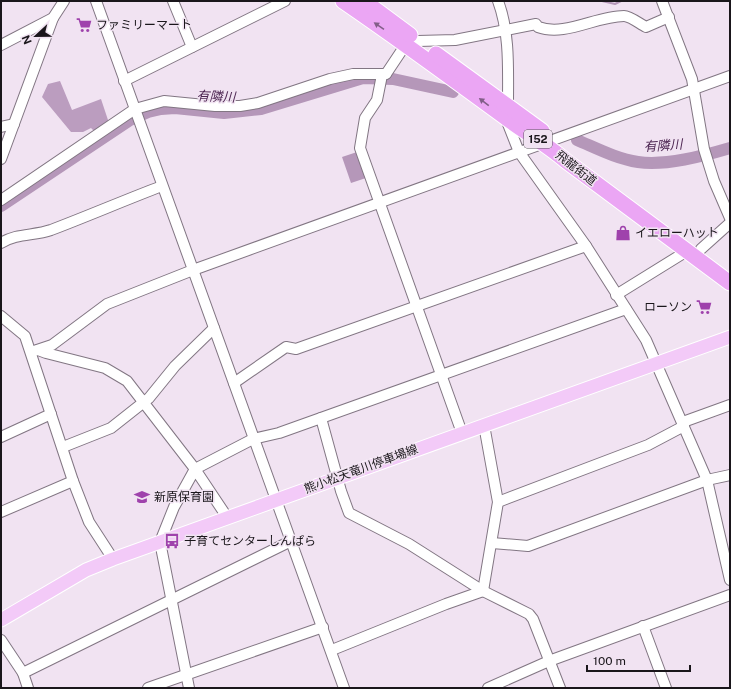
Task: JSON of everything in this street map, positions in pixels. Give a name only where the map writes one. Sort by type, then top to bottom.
[{"type":"highway","name":"飛龍街道","points":[[343,1],[412,43],[550,142],[566,161],[694,250],[730,270]]},
{"type":"highway","name":"飛龍街道","points":[[364,1],[412,43]]},
{"type":"highway","name":"飛龍街道","points":[[694,250],[730,283]]},
{"type":"main road","name":"熊小松天竜川停車場線","points":[[1,620],[86,570],[113,559],[484,425],[562,399],[656,363],[730,337]]},
{"type":"street","points":[[1,159],[53,18],[64,1]]},
{"type":"street","points":[[96,1],[275,500],[332,650],[344,688]]},
{"type":"street","points":[[173,1],[192,47]]},
{"type":"street","points":[[124,81],[285,1]]},
{"type":"street","points":[[498,1],[505,29],[508,65],[507,111],[519,152],[586,246],[646,340],[707,480],[730,580]]},
{"type":"street","points":[[662,1],[692,79],[704,149],[721,199],[730,218]]},
{"type":"street","points":[[462,433],[360,148],[365,118],[376,100],[384,75],[412,43],[455,40],[536,24],[538,27],[545,30],[562,28],[625,16],[646,26],[668,17]]},
{"type":"street","points":[[1,44],[30,32],[53,18]]},
{"type":"street","points":[[1,200],[137,114],[164,101],[215,106],[240,106],[258,103],[330,79],[353,74],[384,75]]},
{"type":"street","points":[[35,351],[52,345],[107,304],[193,270],[730,76]]},
{"type":"street","points":[[1,127],[14,124]]},
{"type":"street","points":[[1,243],[14,237],[49,230],[162,186]]},
{"type":"street","points":[[616,295],[694,250],[730,223]]},
{"type":"street","points":[[234,383],[286,347],[296,349],[586,246]]},
{"type":"street","points":[[189,688],[160,542],[174,507],[195,469],[253,439],[278,433],[626,309]]},
{"type":"street","points":[[1,316],[25,336],[35,351],[51,414],[73,481],[89,522],[113,559]]},
{"type":"street","points":[[63,447],[111,428],[143,403],[175,366],[214,328]]},
{"type":"street","points":[[35,351],[105,368],[127,381],[195,469],[227,518]]},
{"type":"street","points":[[498,502],[648,445],[683,424],[730,406]]},
{"type":"street","points":[[1,437],[51,414]]},
{"type":"street","points":[[321,418],[337,478],[349,513],[409,544],[483,591],[529,614],[533,619],[560,688]]},
{"type":"street","points":[[483,591],[498,502],[484,425]]},
{"type":"street","points":[[492,543],[528,546],[707,480],[730,475]]},
{"type":"street","points":[[1,512],[73,481]]},
{"type":"street","points":[[23,673],[291,541]]},
{"type":"street","points":[[332,650],[446,604],[483,591]]},
{"type":"street","points":[[488,688],[549,661],[730,595]]},
{"type":"street","points":[[643,626],[666,688]]},
{"type":"street","points":[[148,688],[187,673],[322,627]]},
{"type":"street","points":[[1,640],[23,673],[28,688]]},
{"type":"shaded area","points":[[60,81],[72,110],[101,99],[109,123],[95,132],[91,128],[83,132],[71,132],[42,97],[48,84]]},
{"type":"shaded area","points":[[357,152],[366,178],[351,183],[342,157]]},
{"type":"waterway","points":[[602,1],[615,4],[621,1]]},
{"type":"waterway","name":"有隣川","points":[[1,206],[130,120],[148,112],[175,108],[224,113],[261,109],[363,78],[393,79],[453,92]]},
{"type":"waterway","name":"有隣川","points":[[577,140],[630,161],[649,163],[684,160],[730,148]]},
{"type":"place","name":"ファミリーマート","points":[[84,25]]},
{"type":"place","name":"イエローハット","points":[[623,233]]},
{"type":"place","name":"ローソン","points":[[704,307]]},
{"type":"place","name":"新原保育園","points":[[142,497]]},
{"type":"place","name":"子育てセンターしんぱら","points":[[172,541]]}]
